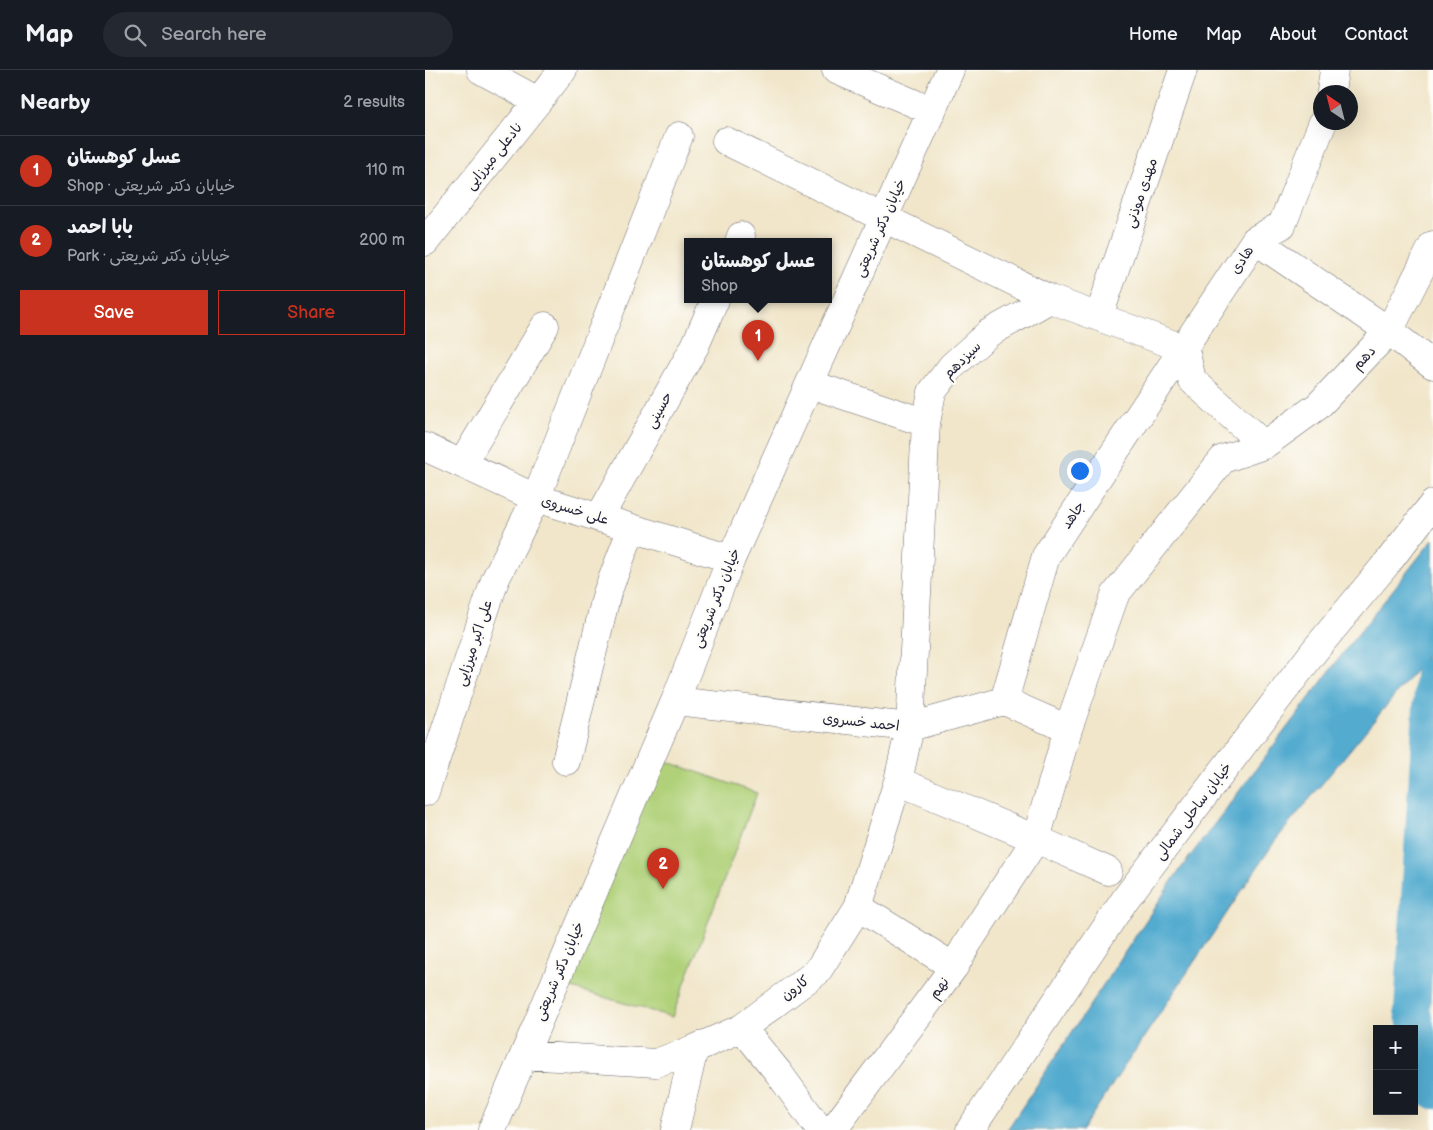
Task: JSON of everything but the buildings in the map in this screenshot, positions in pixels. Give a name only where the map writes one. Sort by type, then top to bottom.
[{"type":"street","points":[[481,70],[539,102]]},
{"type":"street","name":"نادعلی میرزایی","points":[[425,242],[563,70]]},
{"type":"street","points":[[836,70],[932,111]]},
{"type":"street","name":"خیابان دکتر شریعتی","points":[[491,1130],[675,700],[731,558],[950,70]]},
{"type":"street","name":"مهدی موذنی","points":[[1099,316],[1183,70]]},
{"type":"street","points":[[1332,85],[1334,70]]},
{"type":"street","name":"هادی","points":[[1185,349],[1255,240],[1282,225],[1320,130]]},
{"type":"street","name":"علی اکبر میرزایی","points":[[426,782],[495,580],[536,498],[679,136]]},
{"type":"street","points":[[726,141],[1050,299],[1185,349],[1192,380],[1264,445]]},
{"type":"street","points":[[1255,240],[1389,331],[1433,365]]},
{"type":"street","name":"دهم","points":[[1068,729],[1115,595],[1223,459],[1264,445],[1318,406],[1389,331],[1433,245]]},
{"type":"street","name":"سیزدهم","points":[[910,727],[927,423],[932,392],[952,366],[989,333],[1050,299]]},
{"type":"street","name":"حسینی","points":[[599,518],[695,346],[714,303]]},
{"type":"street","points":[[462,464],[545,326]]},
{"type":"street","name":"جاهد","points":[[1004,701],[1046,556],[1185,349]]},
{"type":"street","points":[[810,384],[927,423]]},
{"type":"street","name":"علی خسروی","points":[[426,448],[536,498],[731,558]]},
{"type":"street","name":"خیابان ساحلی شمالی","points":[[970,1130],[1126,898],[1315,650],[1389,562],[1433,504]]},
{"type":"street","points":[[566,760],[607,593],[632,528]]},
{"type":"street","name":"احمد خسروی","points":[[675,700],[910,727],[1004,701]]},
{"type":"street","points":[[1004,701],[1068,729]]},
{"type":"street","name":"کارون","points":[[524,1055],[656,1063],[742,1028],[817,972],[858,907],[898,782],[910,727]]},
{"type":"street","name":"نهم","points":[[833,1130],[954,968],[967,944],[1036,839],[1068,729]]},
{"type":"street","points":[[898,782],[1108,871]]},
{"type":"street","points":[[858,907],[954,968]]},
{"type":"street","points":[[742,1028],[778,1072],[820,1130]]},
{"type":"street","points":[[675,1130],[694,1049]]},
{"type":"green space","points":[[660,759],[757,793],[672,1017],[565,986]]},
{"type":"water","points":[[1433,539],[1433,649],[1275,841],[1082,1130],[1007,1130],[1176,875],[1347,648]]},
{"type":"waterway","points":[[1433,675],[1412,1010],[1433,1091]]},
{"type":"place","name":"عسل کوهستان","points":[[758,361]]},
{"type":"place","name":"بابا احمد","points":[[663,889]]}]
